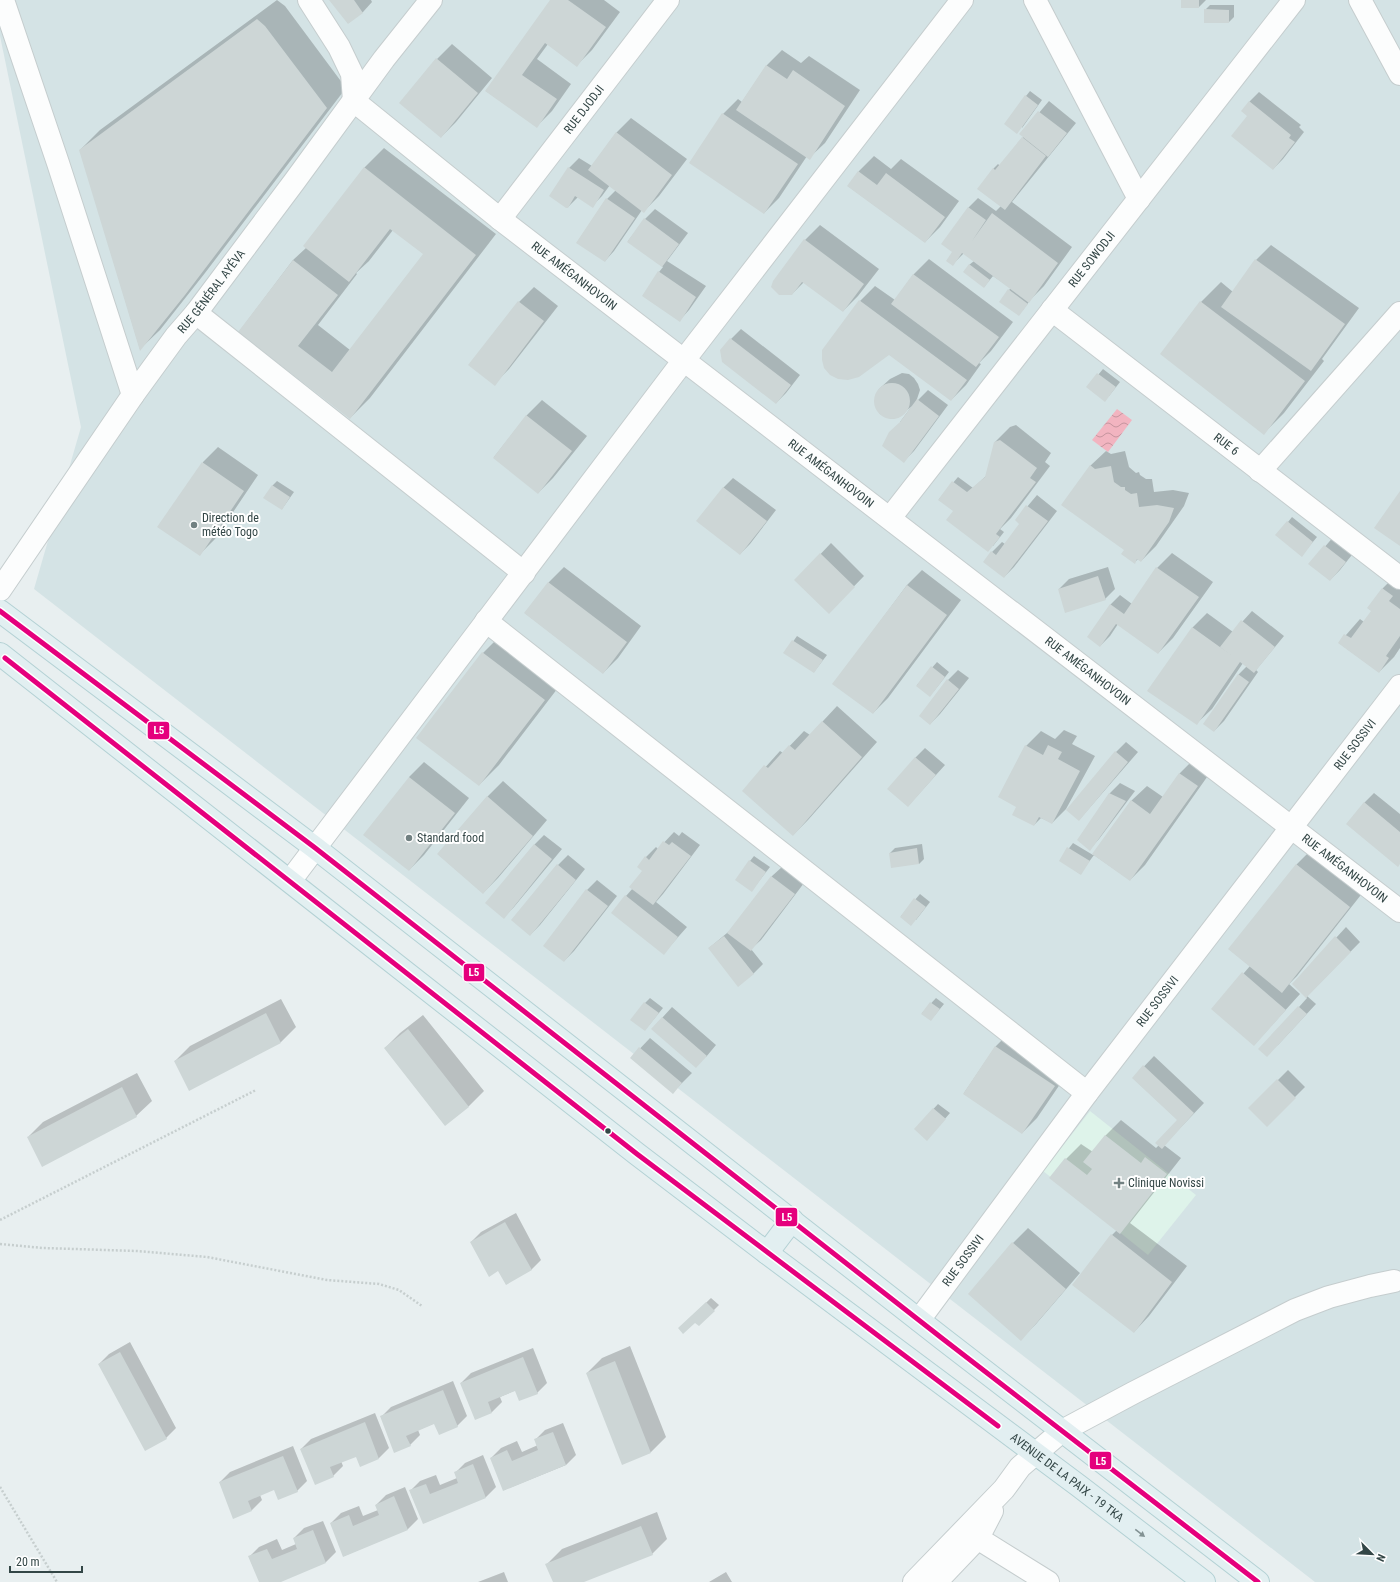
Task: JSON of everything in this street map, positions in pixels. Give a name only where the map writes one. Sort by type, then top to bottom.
[{"type":"main road","points":[[0,611],[314,847],[919,1320],[1258,1582]]},
{"type":"main road","name":"AVENUE DE LA PAIX - 19 TKA","points":[[0,654],[637,1154],[767,1254],[1036,1454],[1204,1582]]},
{"type":"main road","points":[[767,1254],[792,1220]]},
{"type":"street","points":[[3,0],[133,395]]},
{"type":"street","points":[[308,0],[339,47],[352,74],[354,101]]},
{"type":"street","name":"RUE GÉNÉRAL AYÉVA","points":[[0,590],[133,395],[176,336],[196,313],[384,59],[431,0]]},
{"type":"street","name":"RUE DJODJI","points":[[500,219],[668,0]]},
{"type":"street","points":[[290,881],[314,847],[524,573],[684,360],[962,0]]},
{"type":"street","points":[[1035,0],[1139,199]]},
{"type":"street","name":"RUE SOWODJI","points":[[890,518],[1294,0]]},
{"type":"street","points":[[1360,0],[1400,74]]},
{"type":"street","name":"RUE AMÉGANHOVOIN","points":[[354,101],[500,219],[1400,911]]},
{"type":"street","name":"RUE 6","points":[[1052,310],[1400,578]]},
{"type":"street","points":[[196,313],[524,573]]},
{"type":"street","points":[[1260,471],[1400,313]]},
{"type":"street","points":[[486,621],[1087,1093]]},
{"type":"street","name":"RUE SOSSIVI","points":[[919,1320],[1087,1093],[1400,686]]},
{"type":"street","points":[[936,1582],[1020,1467],[1062,1431],[1132,1393],[1295,1310],[1330,1297],[1394,1281]]},
{"type":"street","points":[[914,1582],[971,1534]]},
{"type":"street","points":[[971,1534],[1048,1582]]},
{"type":"path","points":[[0,1220],[256,1090]]},
{"type":"path","points":[[0,1244],[44,1248],[137,1251],[207,1257],[327,1280],[379,1284],[399,1290],[422,1306]]},
{"type":"path","points":[[0,1487],[57,1582]]},
{"type":"shaded area","points":[[0,0],[1400,0],[1400,1582],[1315,1582],[34,589],[81,427],[0,36]]},
{"type":"shaded area","name":"Clinique Novissi","points":[[1090,1111],[1196,1195],[1148,1255],[1043,1171]]},
{"type":"water","points":[[1117,409],[1132,420],[1108,452],[1092,440]]},
{"type":"building","points":[[329,0],[354,0],[363,13],[348,24]]},
{"type":"building","points":[[550,0],[568,0],[606,27],[577,67],[545,43],[522,75],[557,99],[537,128],[485,91]]},
{"type":"building","points":[[1181,0],[1199,0],[1199,8],[1181,8]]},
{"type":"building","points":[[1204,9],[1229,10],[1229,23],[1204,23]]},
{"type":"building","points":[[257,19],[265,26],[327,108],[185,295],[140,351],[79,150]]},
{"type":"building","points":[[436,58],[478,93],[441,138],[399,103]]},
{"type":"building","points":[[766,65],[787,79],[793,70],[845,106],[810,160],[736,110]]},
{"type":"building","points":[[1025,95],[1038,105],[1017,134],[1004,124]]},
{"type":"building","points":[[1249,101],[1291,135],[1289,138],[1295,142],[1273,170],[1231,136],[1247,116],[1241,111]]},
{"type":"building","points":[[1038,111],[1067,133],[1048,157],[1019,134]]},
{"type":"building","points":[[722,113],[798,164],[764,214],[689,163]]},
{"type":"building","points":[[616,132],[672,175],[644,213],[588,170]]},
{"type":"building","points":[[1022,137],[1046,156],[1005,210],[977,189],[993,168],[995,170]]},
{"type":"building","points":[[364,167],[476,255],[350,419],[238,332],[293,260],[338,295],[298,346],[332,372],[423,254],[390,229],[349,282],[303,246]]},
{"type":"building","points":[[568,167],[604,190],[593,208],[575,196],[568,208],[566,208],[549,196]]},
{"type":"building","points":[[858,171],[877,185],[886,173],[945,217],[925,243],[847,186]]},
{"type":"building","points":[[606,198],[635,218],[605,262],[576,243]]},
{"type":"building","points":[[968,207],[986,220],[972,241],[992,213],[1058,263],[1029,303],[962,253],[953,266],[946,261],[952,252],[941,244]]},
{"type":"building","points":[[644,218],[679,244],[662,267],[627,242]]},
{"type":"building","points":[[804,239],[864,284],[843,312],[802,282],[792,295],[779,295],[771,287],[773,281]]},
{"type":"building","points":[[1255,259],[1345,324],[1311,371],[1221,307]]},
{"type":"building","points":[[969,264],[990,280],[984,288],[963,272]]},
{"type":"building","points":[[658,271],[696,297],[680,322],[642,296]]},
{"type":"building","points":[[913,274],[999,337],[976,367],[891,304]]},
{"type":"building","points":[[1008,289],[1028,304],[1019,316],[999,302]]},
{"type":"building","points":[[859,300],[967,380],[951,401],[889,355],[859,377],[848,380],[838,379],[830,375],[824,368],[822,350]]},
{"type":"building","points":[[518,301],[544,321],[495,386],[468,365]]},
{"type":"building","points":[[1200,301],[1305,381],[1264,435],[1160,354]]},
{"type":"building","points":[[730,338],[791,385],[776,404],[722,362],[720,350]]},
{"type":"building","points":[[1097,373],[1116,387],[1105,402],[1086,387]]},
{"type":"building","points":[[896,383],[905,388],[909,394],[909,408],[905,414],[896,419],[888,419],[879,414],[875,408],[874,397],[879,388],[885,384]]},
{"type":"building","points":[[917,399],[939,416],[904,463],[882,446],[889,432],[900,422]]},
{"type":"building","points":[[526,415],[572,451],[538,494],[493,458]]},
{"type":"building","points":[[1000,440],[1037,468],[1030,478],[1036,482],[996,534],[1000,537],[988,552],[946,520],[953,511],[938,500],[952,481],[967,492],[985,477],[994,442]]},
{"type":"building","points":[[202,462],[244,491],[200,556],[157,527]]},
{"type":"building","points":[[1090,465],[1095,469],[1111,466],[1114,482],[1121,487],[1125,487],[1125,490],[1131,494],[1137,493],[1139,507],[1157,505],[1174,508],[1169,522],[1141,562],[1137,559],[1135,564],[1121,554],[1124,550],[1061,505]]},
{"type":"building","points":[[272,485],[290,497],[282,510],[263,498]]},
{"type":"building","points":[[723,487],[767,521],[740,555],[696,521]]},
{"type":"building","points":[[1400,491],[1400,546],[1374,528]]},
{"type":"building","points":[[1026,505],[1048,521],[1004,578],[983,562],[991,551],[996,555],[1019,524],[1015,520]]},
{"type":"building","points":[[1287,521],[1313,542],[1302,557],[1275,535]]},
{"type":"building","points":[[1324,545],[1346,562],[1330,581],[1308,564]]},
{"type":"building","points":[[820,553],[855,587],[829,614],[794,580]]},
{"type":"building","points":[[1156,567],[1199,597],[1158,654],[1116,624],[1100,647],[1087,637],[1110,604],[1124,614]]},
{"type":"building","points":[[1098,576],[1106,600],[1065,613],[1058,589]]},
{"type":"building","points":[[548,582],[627,642],[603,674],[524,613]]},
{"type":"building","points":[[907,585],[947,615],[873,714],[832,684]]},
{"type":"building","points":[[1382,588],[1393,596],[1389,601],[1400,609],[1400,636],[1386,656],[1389,658],[1379,673],[1338,643],[1344,634],[1351,638],[1371,611],[1367,608]]},
{"type":"building","points":[[1241,620],[1275,647],[1254,673],[1240,662],[1197,725],[1147,691],[1192,627],[1231,655],[1220,647]]},
{"type":"building","points":[[792,640],[823,660],[814,673],[783,653]]},
{"type":"building","points":[[482,652],[545,700],[479,786],[416,738]]},
{"type":"building","points":[[931,666],[945,677],[930,697],[916,686]]},
{"type":"building","points":[[1238,674],[1249,682],[1214,732],[1203,724]]},
{"type":"building","points":[[947,679],[959,689],[930,725],[919,716]]},
{"type":"building","points":[[822,721],[862,757],[793,836],[742,791],[764,765],[768,768],[789,745],[795,750]]},
{"type":"building","points":[[1025,745],[1043,755],[1048,745],[1062,752],[1058,759],[1080,771],[1052,824],[1039,817],[1034,826],[1012,815],[1016,807],[998,797]]},
{"type":"building","points":[[1115,751],[1128,762],[1079,821],[1066,810]]},
{"type":"building","points":[[915,757],[936,775],[908,807],[887,789]]},
{"type":"building","points":[[1179,773],[1198,786],[1130,881],[1092,854],[1131,800],[1150,814]]},
{"type":"building","points":[[409,777],[455,813],[409,871],[363,835]]},
{"type":"building","points":[[1109,793],[1126,801],[1090,851],[1077,840]]},
{"type":"building","points":[[487,796],[533,836],[483,894],[437,854]]},
{"type":"building","points":[[1364,802],[1400,832],[1400,864],[1398,867],[1346,824]]},
{"type":"building","points":[[663,841],[669,845],[672,842],[691,856],[653,905],[629,887],[642,871],[637,867],[645,856],[649,860]]},
{"type":"building","points":[[534,844],[552,859],[504,919],[485,903]]},
{"type":"building","points":[[1067,847],[1090,861],[1081,875],[1059,861]]},
{"type":"building","points":[[917,848],[919,864],[891,868],[889,853]]},
{"type":"building","points":[[749,860],[766,872],[752,892],[735,880]]},
{"type":"building","points":[[557,864],[576,880],[530,936],[511,920]]},
{"type":"building","points":[[1296,864],[1350,907],[1282,993],[1228,949]]},
{"type":"building","points":[[771,876],[795,894],[751,951],[727,933]]},
{"type":"building","points":[[586,889],[608,906],[564,962],[543,946]]},
{"type":"building","points":[[625,895],[678,937],[664,955],[611,913]]},
{"type":"building","points":[[914,898],[926,907],[911,926],[900,917]]},
{"type":"building","points":[[724,936],[754,974],[738,987],[708,948]]},
{"type":"building","points":[[1335,936],[1351,952],[1306,998],[1292,984]]},
{"type":"building","points":[[1242,972],[1286,1010],[1254,1046],[1211,1009]]},
{"type":"building","points":[[644,1002],[659,1013],[645,1031],[630,1020]]},
{"type":"building","points":[[930,1002],[940,1009],[931,1021],[921,1014]]},
{"type":"building","points":[[1298,1006],[1307,1014],[1267,1057],[1258,1049]]},
{"type":"building","points":[[266,1013],[281,1043],[189,1091],[174,1061]]},
{"type":"building","points":[[662,1017],[707,1056],[696,1068],[651,1029]]},
{"type":"building","points":[[408,1029],[469,1107],[445,1126],[384,1048]]},
{"type":"building","points":[[995,1046],[1055,1086],[1022,1134],[963,1094]]},
{"type":"building","points":[[639,1047],[682,1083],[673,1094],[630,1058]]},
{"type":"building","points":[[1143,1065],[1194,1113],[1162,1149],[1155,1143],[1177,1120],[1132,1078]]},
{"type":"building","points":[[1277,1079],[1296,1098],[1267,1127],[1248,1108]]},
{"type":"building","points":[[122,1087],[137,1117],[42,1167],[27,1137]]},
{"type":"building","points":[[933,1108],[946,1119],[927,1141],[914,1129]]},
{"type":"building","points":[[1105,1135],[1141,1163],[1145,1157],[1167,1174],[1120,1234],[1049,1178],[1065,1158],[1087,1175],[1092,1169],[1083,1162]]},
{"type":"building","points":[[505,1222],[532,1270],[506,1285],[498,1271],[489,1277],[470,1242]]},
{"type":"building","points":[[1111,1234],[1172,1282],[1134,1333],[1072,1285]]},
{"type":"building","points":[[1012,1242],[1066,1289],[1021,1341],[968,1294]]},
{"type":"building","points":[[706,1302],[715,1311],[699,1326],[695,1323],[683,1334],[678,1328]]},
{"type":"building","points":[[120,1352],[167,1439],[145,1451],[98,1364]]},
{"type":"building","points":[[523,1357],[538,1394],[519,1401],[515,1391],[488,1402],[492,1413],[475,1420],[460,1383]]},
{"type":"building","points":[[615,1361],[651,1453],[622,1465],[586,1373]]},
{"type":"building","points":[[443,1390],[458,1427],[439,1435],[434,1424],[406,1436],[411,1446],[394,1453],[380,1416]]},
{"type":"building","points":[[365,1422],[379,1459],[360,1467],[356,1457],[330,1467],[334,1477],[315,1485],[300,1449]]},
{"type":"building","points":[[553,1432],[566,1465],[503,1491],[490,1458],[507,1450],[512,1461],[538,1450],[534,1439]]},
{"type":"building","points":[[283,1456],[298,1492],[278,1500],[274,1490],[248,1501],[252,1511],[233,1519],[219,1482]]},
{"type":"building","points":[[473,1464],[486,1498],[423,1524],[409,1490],[426,1484],[430,1494],[458,1483],[454,1472]]},
{"type":"building","points":[[394,1496],[408,1530],[343,1557],[330,1523],[349,1515],[353,1526],[379,1515],[375,1505]]},
{"type":"building","points":[[641,1526],[653,1555],[584,1582],[553,1582],[545,1564]]},
{"type":"building","points":[[313,1530],[326,1563],[281,1582],[259,1582],[248,1556],[267,1549],[272,1559],[297,1549],[293,1538]]},
{"type":"transit line","name":"L5","points":[[0,611],[314,847],[943,1339],[1258,1582]]},
{"type":"transit line","name":"L5","points":[[5,658],[637,1154],[998,1426]]},
{"type":"place","name":"Direction de météo Togo","points":[[194,525]]},
{"type":"place","name":"Standard food","points":[[409,838]]},
{"type":"place","name":"Clinique Novissi","points":[[1119,1183]]}]
